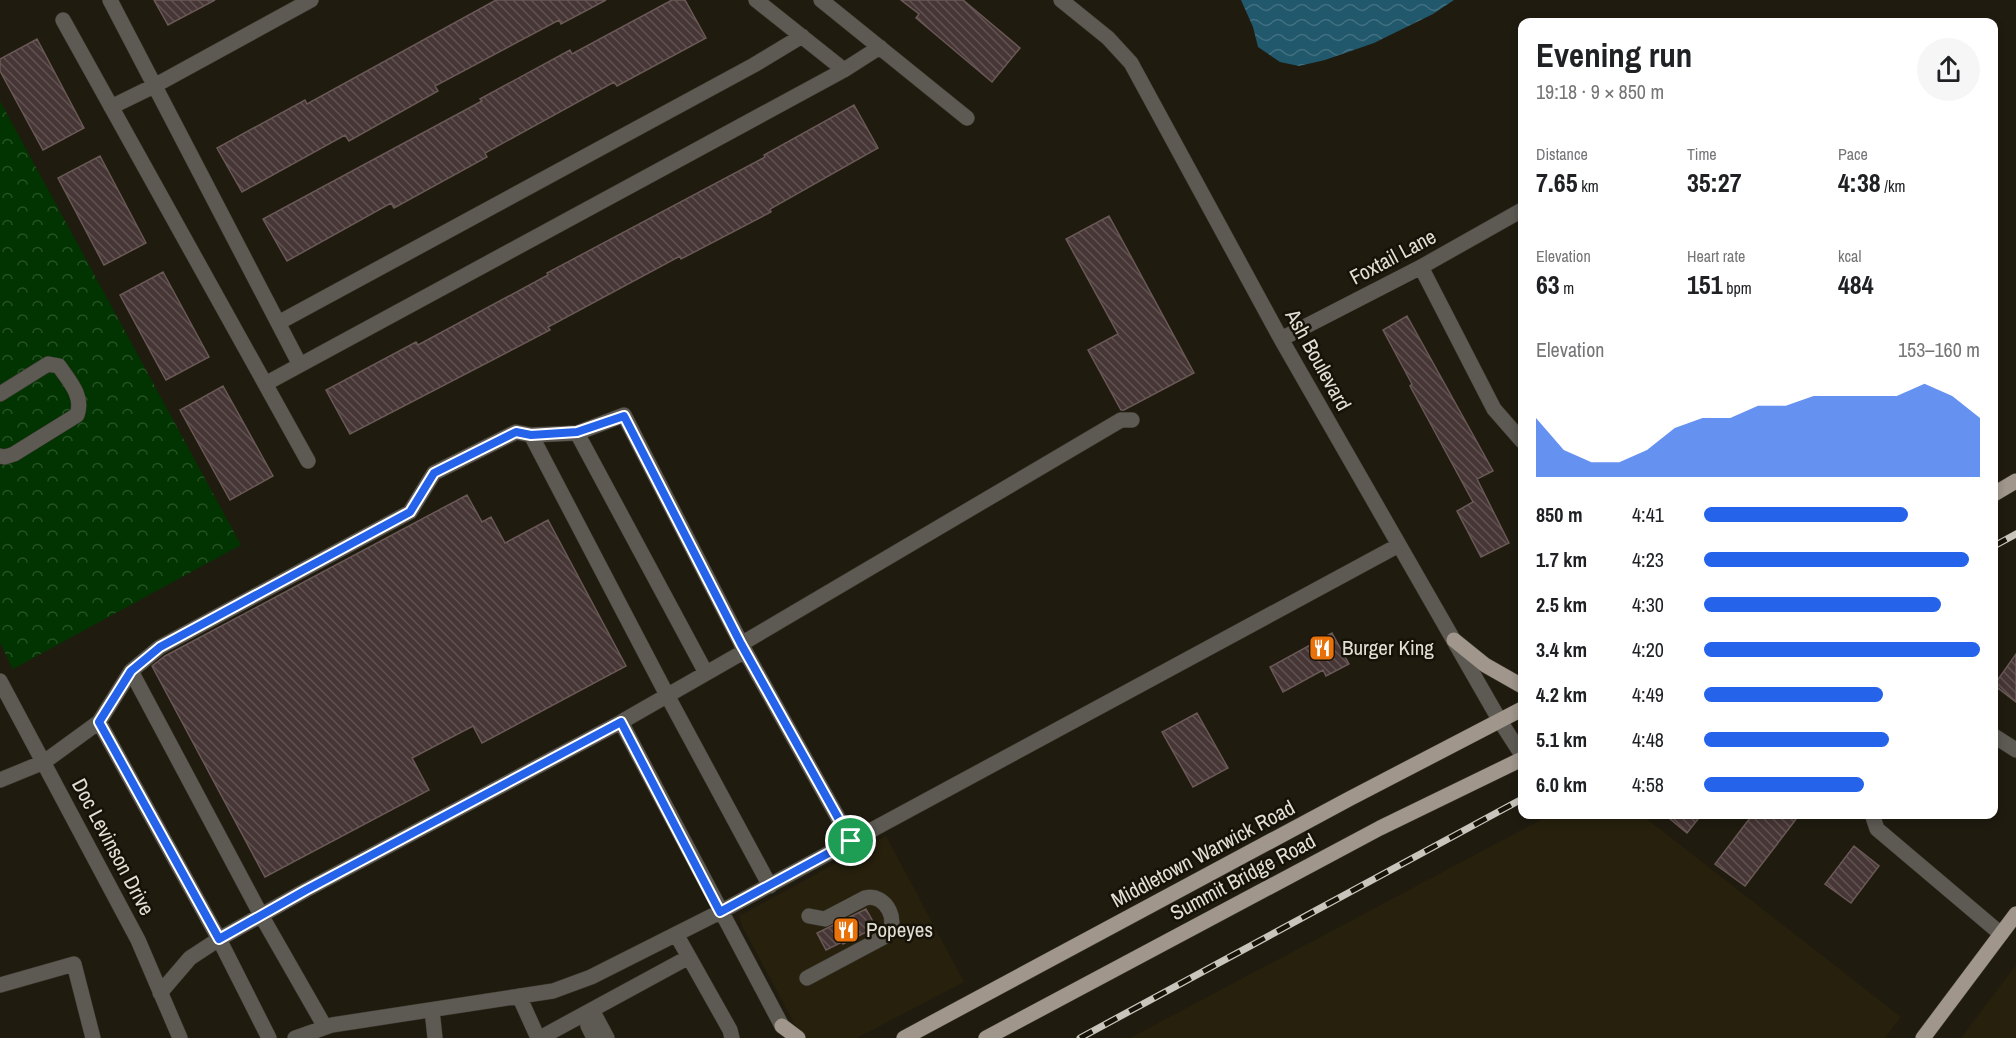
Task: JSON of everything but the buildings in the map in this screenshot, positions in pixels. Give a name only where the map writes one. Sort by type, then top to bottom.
[{"type":"main road","points":[[1998,482],[2016,474]]},
{"type":"main road","points":[[1998,492],[2016,481]]},
{"type":"main road","points":[[1454,640],[1485,664],[1518,684]]},
{"type":"main road","name":"Middletown Warwick Road","points":[[904,1038],[1518,710]]},
{"type":"main road","name":"Summit Bridge Road","points":[[986,1038],[1380,828],[1518,759]]},
{"type":"main road","points":[[1923,1038],[2016,914]]},
{"type":"main road","points":[[783,1032],[798,1038]]},
{"type":"street","points":[[110,0],[300,365]]},
{"type":"street","points":[[111,107],[311,0]]},
{"type":"street","points":[[756,0],[844,70]]},
{"type":"street","points":[[821,0],[968,118]]},
{"type":"street","name":"Ash Boulevard","points":[[1061,0],[1108,38],[1131,63],[1281,339],[1518,750]]},
{"type":"street","points":[[63,20],[308,461]]},
{"type":"street","points":[[278,323],[754,65],[802,36]]},
{"type":"street","points":[[265,384],[844,70],[880,47]]},
{"type":"street","name":"Foxtail Lane","points":[[1281,339],[1421,267],[1518,212]]},
{"type":"street","points":[[1421,267],[1494,409],[1518,436]]},
{"type":"street","points":[[0,394],[48,364],[59,366],[78,396],[80,406],[77,415],[14,454],[0,456]]},
{"type":"street","points":[[0,780],[44,762],[99,722],[131,671],[160,647],[410,512],[434,473],[516,432],[531,435],[577,432],[624,416],[743,648],[851,841]]},
{"type":"street","points":[[160,993],[190,958],[219,939],[621,722],[706,673],[743,648],[1121,420],[1132,420]]},
{"type":"street","points":[[577,432],[706,673]]},
{"type":"street","points":[[531,435],[667,695],[770,885]]},
{"type":"street","points":[[296,1038],[332,1024],[553,991],[591,978],[720,912],[1399,545]]},
{"type":"street","points":[[131,671],[261,915],[325,1027]]},
{"type":"street","name":"Doc Levinson Drive","points":[[0,681],[138,940],[180,1038]]},
{"type":"street","points":[[99,722],[219,939],[269,1038]]},
{"type":"street","points":[[621,722],[783,1032]]},
{"type":"street","points":[[1998,739],[2016,750]]},
{"type":"street","points":[[1874,819],[1877,829],[2001,934]]},
{"type":"street","points":[[807,978],[884,937],[890,933],[892,926],[891,916],[884,903],[876,897],[865,898],[825,919],[809,916]]},
{"type":"street","points":[[676,934],[730,1030],[732,1038]]},
{"type":"street","points":[[519,996],[539,1038],[689,957]]},
{"type":"street","points":[[0,985],[74,964],[93,1038]]},
{"type":"street","points":[[432,1010],[435,1038]]},
{"type":"street","points":[[592,1010],[588,1026],[594,1038]]},
{"type":"street","points":[[592,1010],[607,1038]]},
{"type":"shaded area","points":[[1542,819],[1647,819],[1901,1017],[1885,1038],[1130,1038]]},
{"type":"shaded area","points":[[886,836],[964,982],[857,1038],[807,1038],[794,1023],[742,926],[739,916]]},
{"type":"shaded area","points":[[2016,965],[2016,1038],[1961,1038]]},
{"type":"green space","points":[[0,101],[241,545],[13,669],[0,643]]},
{"type":"water","points":[[1241,0],[1454,0],[1433,14],[1374,43],[1325,60],[1299,66],[1280,62],[1258,47],[1253,27]]},
{"type":"railway","points":[[1998,544],[2016,534]]},
{"type":"railway","points":[[1080,1038],[1518,801]]},
{"type":"place","name":"Burger King","points":[[1322,648]]},
{"type":"place","name":"Popeyes","points":[[846,930]]},
{"type":"route","points":[[624,416],[741,644],[851,841],[720,912],[621,722],[219,939],[99,722],[131,671],[160,647],[410,512],[434,473],[516,432],[531,435],[577,432],[624,416]]}]
